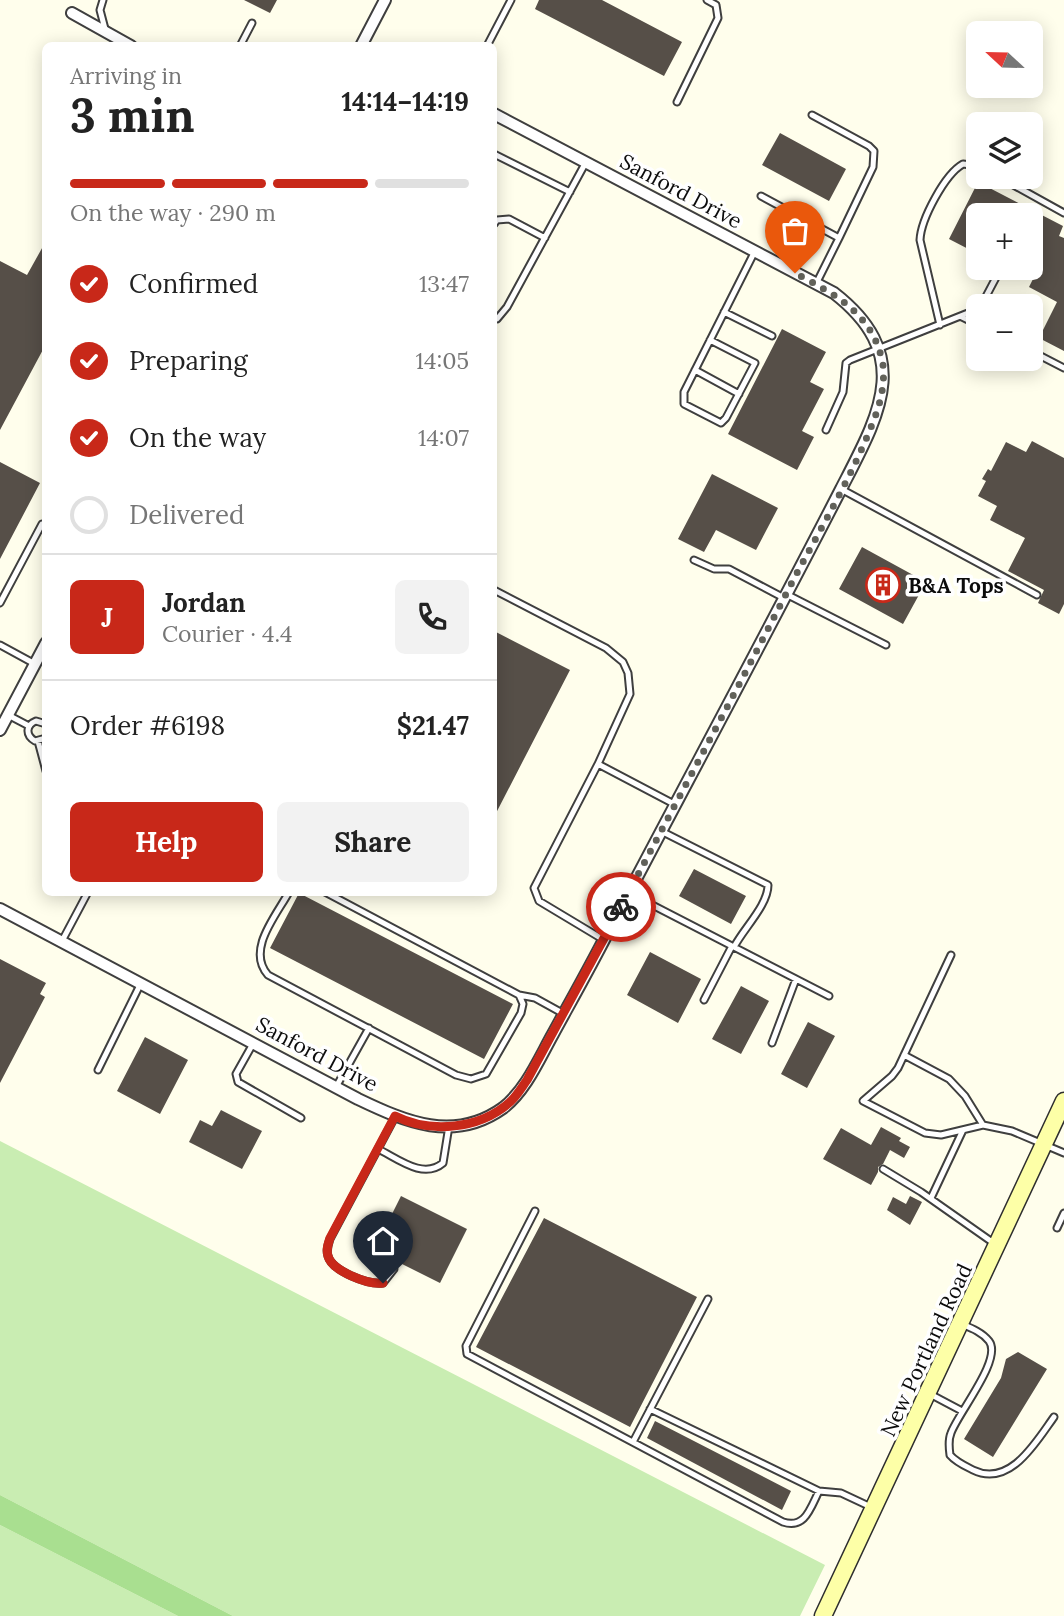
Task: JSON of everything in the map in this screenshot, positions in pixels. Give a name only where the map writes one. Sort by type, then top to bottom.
[{"type":"street","points":[[363,42],[385,0]]},
{"type":"street","points":[[72,13],[124,42]]},
{"type":"street","name":"Sanford Drive","points":[[0,909],[395,1116],[433,1126],[478,1121],[512,1100],[527,1080],[629,893],[841,489],[876,414],[884,378],[878,349],[858,314],[834,293],[497,116]]},
{"type":"street","points":[[0,730],[42,650]]},
{"type":"street","name":"New Portland Road","points":[[823,1616],[1064,1101]]},
{"type":"lane","points":[[103,0],[100,10],[105,32]]},
{"type":"lane","points":[[489,42],[511,0]]},
{"type":"lane","points":[[677,102],[718,18],[716,5],[707,0]]},
{"type":"lane","points":[[242,42],[252,23]]},
{"type":"lane","points":[[812,115],[874,151],[873,167],[816,284]]},
{"type":"lane","points":[[497,156],[570,192]]},
{"type":"lane","points":[[497,319],[507,307],[586,162]]},
{"type":"lane","points":[[940,325],[920,240],[921,229],[952,171],[966,164]]},
{"type":"lane","points":[[1021,189],[1064,213]]},
{"type":"lane","points":[[761,196],[839,238]]},
{"type":"lane","points":[[497,220],[509,219],[545,238]]},
{"type":"lane","points":[[710,340],[755,363],[726,418],[719,423],[683,401],[684,392],[710,340],[724,312],[755,251]]},
{"type":"lane","points":[[724,312],[772,336]]},
{"type":"lane","points":[[825,430],[843,392],[846,363],[966,315]]},
{"type":"lane","points":[[962,317],[966,319]]},
{"type":"lane","points":[[1043,357],[1064,368]]},
{"type":"lane","points":[[695,370],[739,394]]},
{"type":"lane","points":[[841,489],[1037,595]]},
{"type":"lane","points":[[0,603],[42,524]]},
{"type":"lane","points":[[694,560],[714,569],[729,569],[886,645]]},
{"type":"lane","points":[[497,592],[606,648],[623,662],[628,673],[631,694],[534,888],[539,901],[604,940]]},
{"type":"lane","points":[[0,645],[34,664]]},
{"type":"lane","points":[[8,715],[29,726]]},
{"type":"lane","points":[[29,726],[36,721],[42,722]]},
{"type":"lane","points":[[29,726],[30,737],[38,741],[42,740]]},
{"type":"lane","points":[[38,741],[42,756]]},
{"type":"lane","points":[[598,764],[675,805]]},
{"type":"lane","points":[[661,831],[768,885],[766,898],[742,931],[704,1000]]},
{"type":"lane","points":[[629,893],[829,996]]},
{"type":"lane","points":[[62,941],[86,896]]},
{"type":"lane","points":[[287,896],[261,942],[259,952],[262,969],[268,975],[456,1075],[478,1078],[492,1068],[521,1013],[523,1004],[519,995]]},
{"type":"lane","points":[[333,896],[519,995],[535,998],[564,1014]]},
{"type":"lane","points":[[951,955],[892,1076],[863,1101],[925,1133],[941,1135],[983,1125],[1012,1131],[1064,1153]]},
{"type":"lane","points":[[772,1043],[796,979]]},
{"type":"lane","points":[[98,1070],[141,982]]},
{"type":"lane","points":[[336,1087],[369,1028]]},
{"type":"lane","points":[[254,1042],[236,1074],[238,1082],[301,1118]]},
{"type":"lane","points":[[904,1055],[949,1079],[965,1096],[983,1125]]},
{"type":"lane","points":[[394,1269],[383,1283],[368,1284],[334,1265],[328,1259],[327,1249],[330,1238],[395,1116]]},
{"type":"lane","points":[[378,1149],[422,1170],[436,1169],[443,1163],[449,1126]]},
{"type":"lane","points":[[931,1198],[963,1130]]},
{"type":"lane","points":[[883,1169],[931,1198],[998,1245]]},
{"type":"lane","points":[[535,1211],[466,1346],[472,1358],[793,1525],[800,1522],[819,1491]]},
{"type":"lane","points":[[1057,1227],[1064,1213]]},
{"type":"lane","points":[[633,1443],[708,1299]]},
{"type":"lane","points":[[961,1324],[979,1332],[990,1341],[993,1350],[984,1374],[950,1434],[950,1455],[966,1467],[988,1475],[998,1474],[1018,1462],[1054,1417]]},
{"type":"lane","points":[[928,1393],[962,1411]]},
{"type":"lane","points":[[650,1409],[819,1491],[841,1493],[874,1509]]},
{"type":"green space","points":[[0,1141],[825,1565],[800,1616],[233,1616],[0,1495]]},
{"type":"green space","points":[[0,1495],[233,1616],[178,1616],[0,1525]]},
{"type":"green space","points":[[0,1525],[178,1616],[0,1616]]},
{"type":"building","points":[[244,0],[277,0],[270,13]]},
{"type":"building","points":[[539,0],[602,0],[682,42],[664,76],[535,9]]},
{"type":"building","points":[[780,133],[846,169],[829,201],[762,165]]},
{"type":"building","points":[[974,189],[992,189],[1019,203],[967,203]]},
{"type":"building","points":[[966,206],[966,248],[949,239]]},
{"type":"building","points":[[1043,216],[1063,226],[1059,236],[1064,238],[1064,351],[1043,340],[1043,330],[1057,302],[1029,287],[1032,280],[1043,280]]},
{"type":"building","points":[[42,248],[42,351],[0,430],[0,261],[27,275]]},
{"type":"building","points":[[782,329],[826,352],[810,382],[824,389],[802,431],[814,437],[797,470],[728,434]]},
{"type":"building","points":[[1032,441],[1064,458],[1064,604],[1059,614],[1038,603],[1044,590],[1008,571],[1025,538],[990,520],[997,506],[978,496],[986,481],[982,479],[988,469],[991,471],[1006,442],[1026,452]]},
{"type":"building","points":[[0,462],[40,483],[0,559]]},
{"type":"building","points":[[712,474],[778,508],[756,550],[716,530],[704,552],[678,539]]},
{"type":"building","name":"B&A Tops","points":[[862,547],[926,582],[903,624],[839,589]]},
{"type":"building","points":[[497,633],[570,670],[497,811]]},
{"type":"building","points":[[694,869],[746,896],[731,924],[679,896]]},
{"type":"building","points":[[297,896],[305,896],[513,1004],[484,1059],[270,948]]},
{"type":"building","points":[[650,952],[701,979],[678,1023],[627,995]]},
{"type":"building","points":[[0,959],[46,983],[40,994],[45,997],[0,1083]]},
{"type":"building","points":[[741,986],[769,1001],[741,1054],[712,1039]]},
{"type":"building","points":[[808,1022],[835,1036],[807,1088],[781,1074]]},
{"type":"building","points":[[145,1037],[188,1060],[160,1114],[117,1091]]},
{"type":"building","points":[[221,1110],[262,1131],[242,1169],[189,1142],[200,1120],[212,1126]]},
{"type":"building","points":[[881,1127],[901,1138],[899,1141],[910,1147],[904,1158],[890,1150],[883,1164],[878,1167],[871,1185],[823,1159],[841,1128],[871,1145]]},
{"type":"building","points":[[401,1196],[467,1229],[440,1283],[374,1250]]},
{"type":"building","points":[[910,1196],[922,1202],[910,1225],[887,1210],[893,1197],[906,1204]]},
{"type":"building","points":[[544,1218],[697,1297],[630,1427],[476,1347]]},
{"type":"building","points":[[1018,1352],[1047,1369],[993,1457],[964,1439],[1001,1378],[1006,1359]]},
{"type":"building","points":[[655,1421],[791,1491],[782,1510],[647,1438]]},
{"type":"way so far","points":[[621,907],[841,489],[876,414],[884,378],[883,365],[867,327],[858,314],[834,293],[795,273]]},
{"type":"place","name":"B&A Tops","points":[[883,585]]},
{"type":"route","points":[[383,1283],[368,1284],[334,1265],[328,1259],[327,1249],[330,1238],[395,1116],[433,1126],[449,1126],[478,1121],[512,1100],[527,1080],[621,907]]}]
